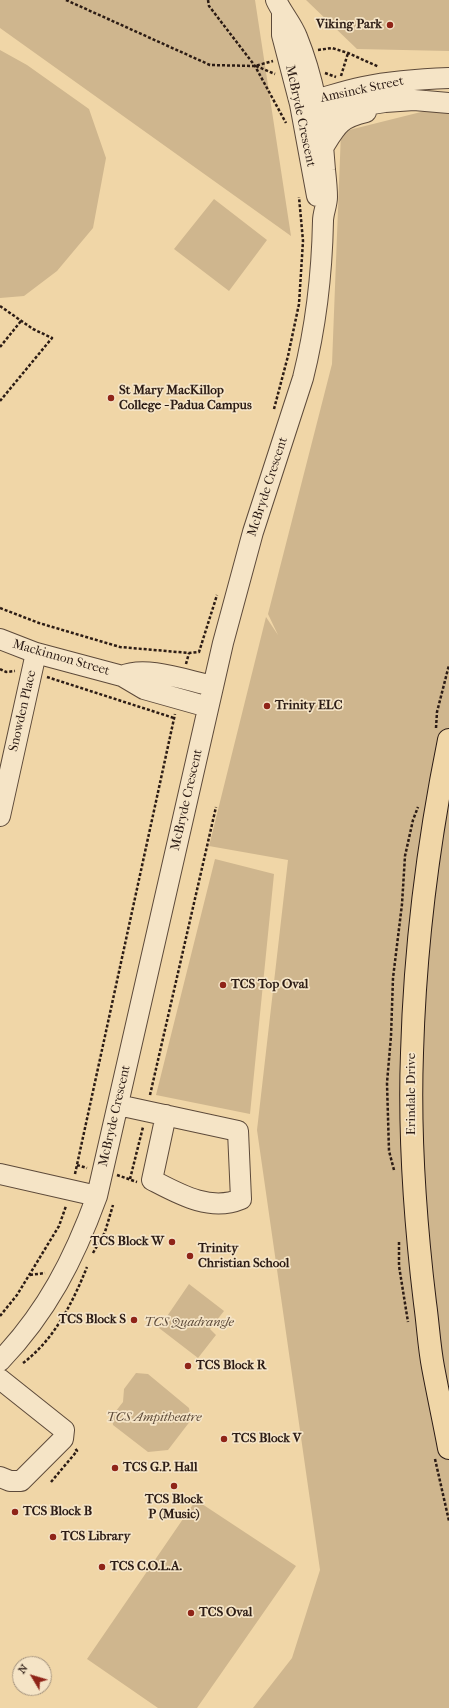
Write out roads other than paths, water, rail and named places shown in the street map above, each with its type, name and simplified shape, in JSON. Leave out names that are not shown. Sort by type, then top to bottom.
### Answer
[{"type":"main road","name":"Erindale Drive","points":[[449,740],[432,833],[422,901],[415,978],[412,1053],[413,1156],[419,1256],[433,1366],[449,1448]]},
{"type":"street","name":"McBryde Crescent","points":[[279,7],[308,57],[309,108],[314,185],[323,219]]},
{"type":"street","name":"McBryde Crescent","points":[[9,1364],[55,1288],[106,1198],[118,1105],[223,642],[253,532],[304,378],[309,354],[317,310],[323,242],[323,219],[327,198],[324,146],[282,35],[279,7]]},
{"type":"street","points":[[308,57],[316,75],[327,83],[342,87],[362,87]]},
{"type":"street","name":"Amsinck Street","points":[[309,108],[362,87],[416,78],[449,78]]},
{"type":"street","name":"Amsinck Street","points":[[309,108],[414,100],[449,103]]},
{"type":"street","points":[[324,146],[337,124],[351,115],[370,110],[385,102]]},
{"type":"street","name":"Mackinnon Street","points":[[0,639],[36,653],[122,676],[144,689],[208,707]]},
{"type":"street","name":"Snowden Place","points":[[0,816],[36,653]]},
{"type":"street","name":"Mackinnon Street","points":[[122,676],[128,673],[146,672],[213,686]]},
{"type":"street","points":[[118,1105],[147,1111],[165,1120],[238,1131],[241,1200],[222,1205],[191,1199],[152,1180],[165,1120]]},
{"type":"street","points":[[0,1174],[106,1198]]},
{"type":"street","points":[[0,1379],[64,1430],[63,1439],[22,1481],[10,1481],[0,1477]]},
{"type":"place","name":"Viking Park","points":[[390,25]]},
{"type":"place","name":"St Mary MacKillop College - Padua Campus","points":[[111,398]]},
{"type":"place","name":"Trinity ELC","points":[[267,706]]},
{"type":"place","name":"TCS Top Oval","points":[[223,985]]},
{"type":"place","name":"TCS Block W","points":[[172,1242]]},
{"type":"place","name":"Trinity Christian School","points":[[190,1256]]},
{"type":"place","name":"TCS Block S","points":[[134,1320]]},
{"type":"place","name":"TCS Block R","points":[[188,1366]]},
{"type":"place","name":"TCS Block V","points":[[224,1439]]},
{"type":"place","name":"TCS G.P. Hall","points":[[115,1468]]},
{"type":"place","name":"TCS Block P (Music)","points":[[174,1486]]},
{"type":"place","name":"TCS Block B","points":[[15,1512]]},
{"type":"place","name":"TCS Library","points":[[53,1537]]},
{"type":"place","name":"TCS C.O.L.A.","points":[[102,1567]]},
{"type":"place","name":"TCS Oval","points":[[191,1613]]},
{"type":"park label","name":"TCS Quadrangle","points":[[189,1323]]},
{"type":"park label","name":"TCS Ampitheatre","points":[[154,1418]]}]
